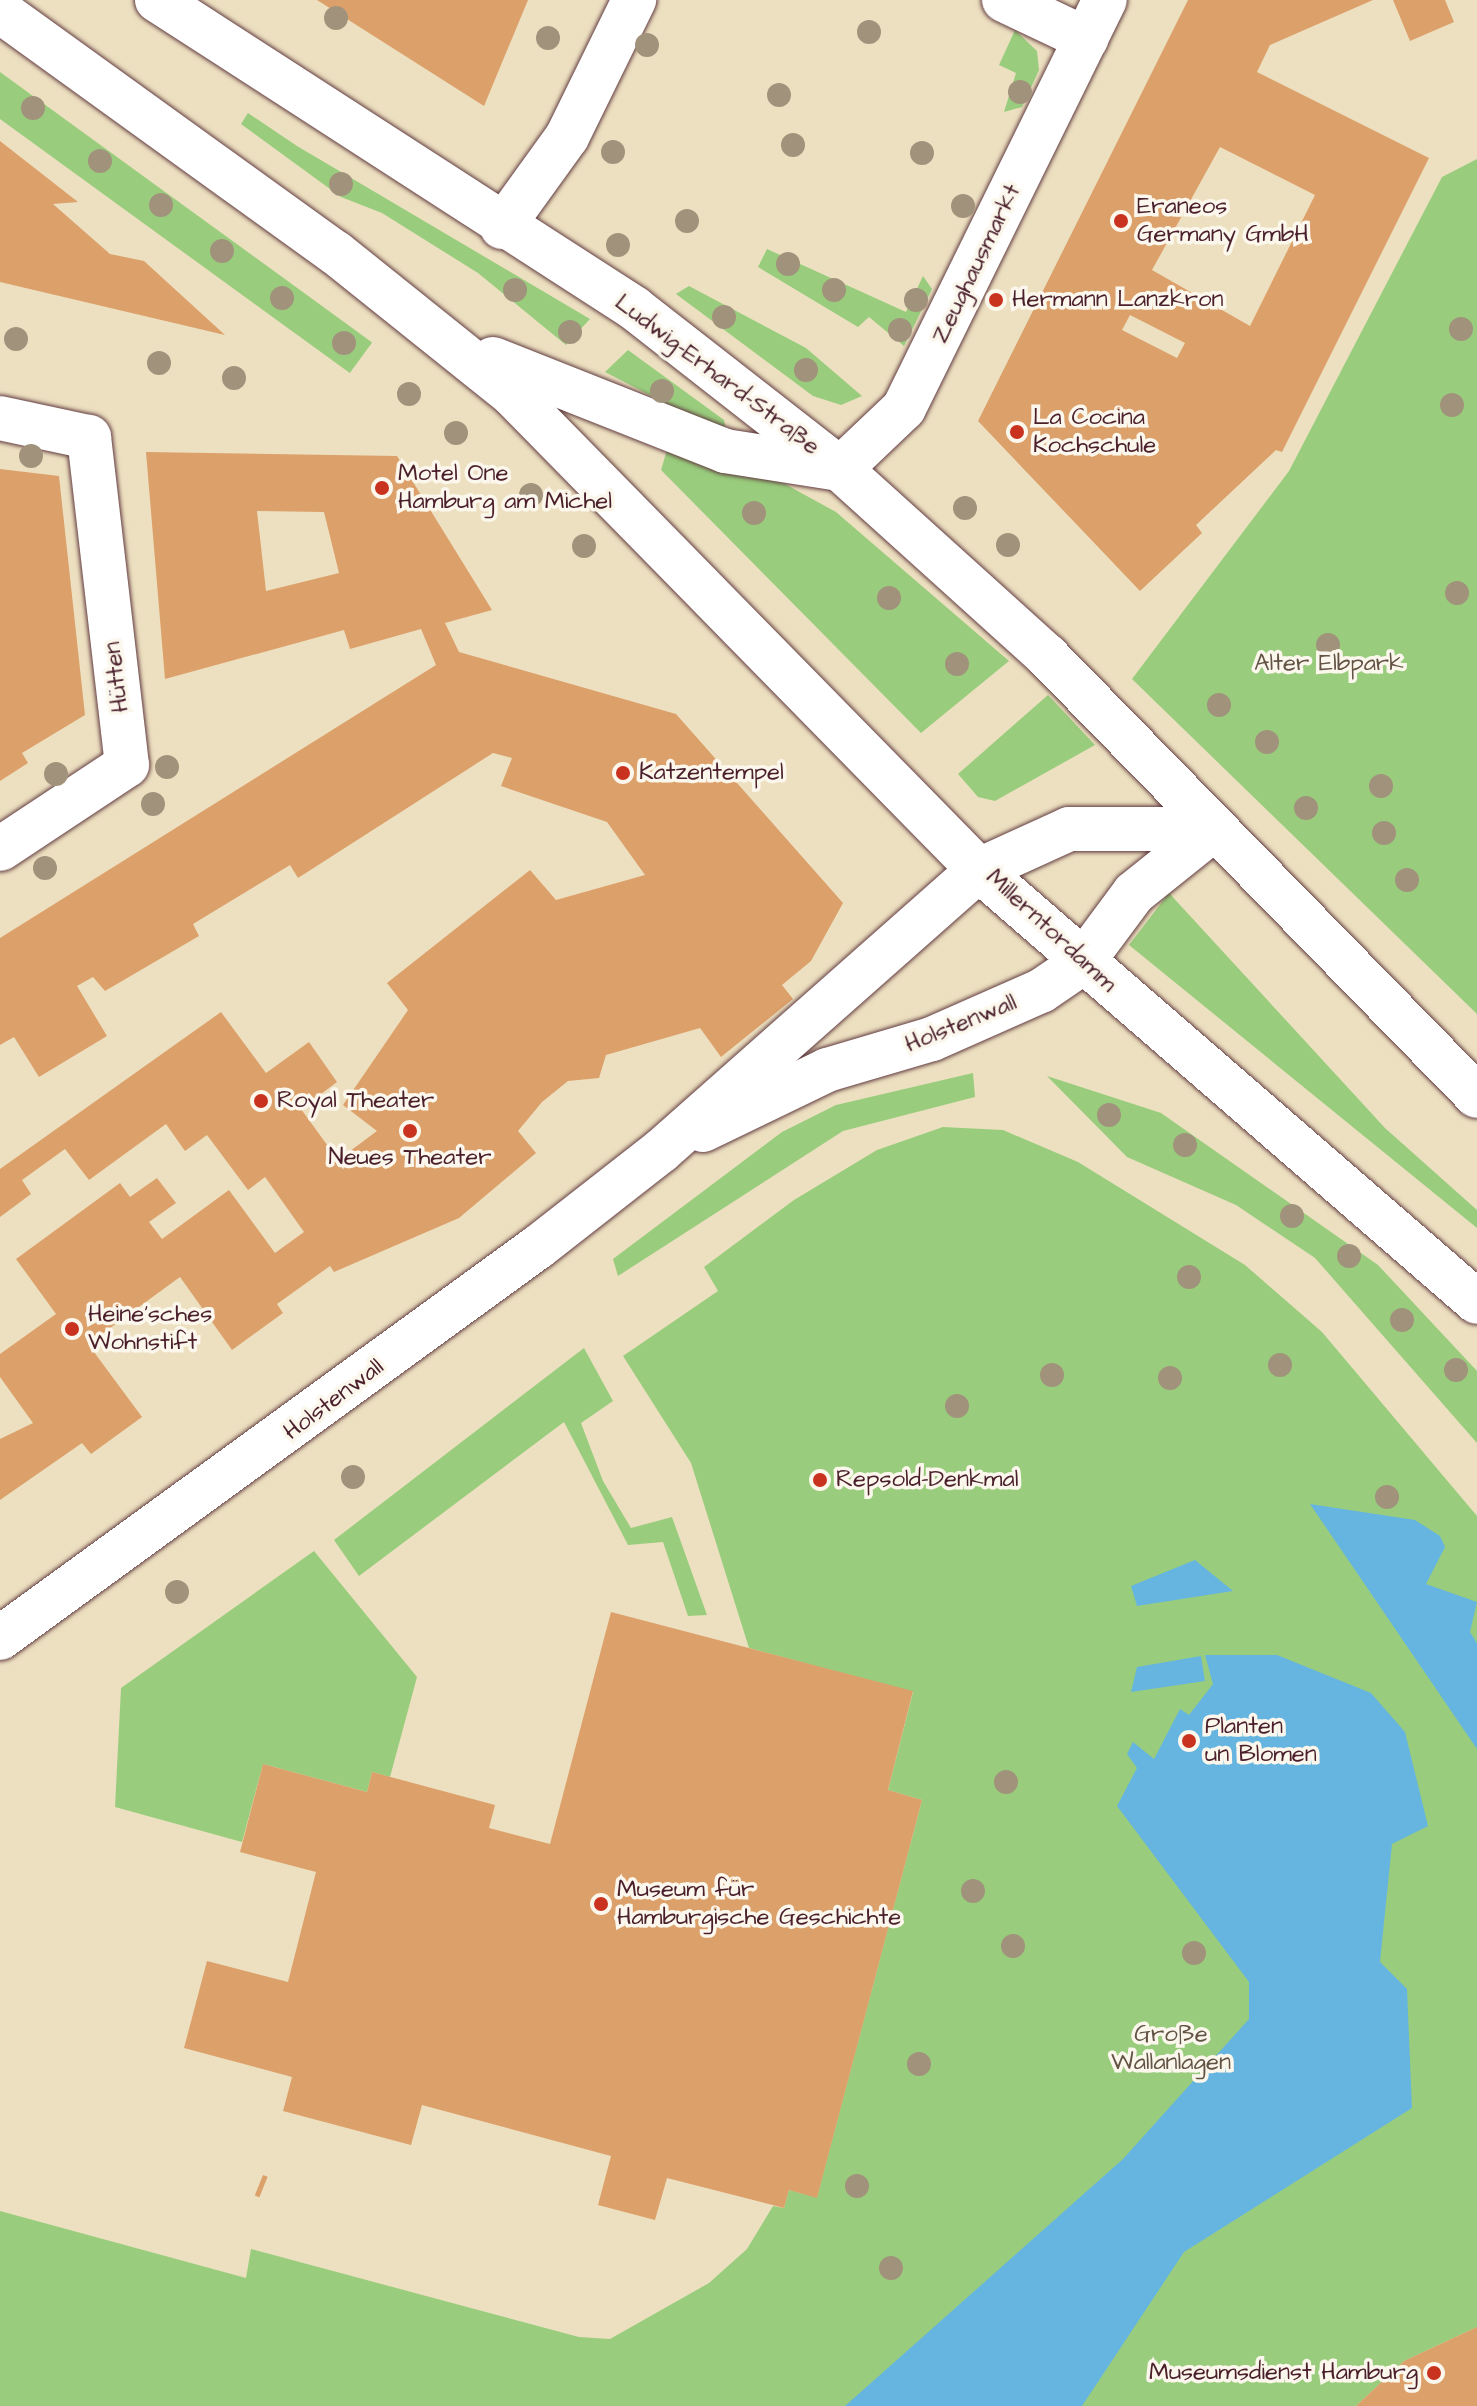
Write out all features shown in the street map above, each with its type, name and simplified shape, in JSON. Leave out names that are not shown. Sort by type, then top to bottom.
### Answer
[{"type":"main road","name":"Ludwig-Erhard-Straße","points":[[157,0],[502,227],[634,308],[840,469],[1047,656],[1214,829]]},
{"type":"main road","points":[[502,227],[567,137],[634,0]]},
{"type":"main road","points":[[1004,0],[1086,39]]},
{"type":"main road","name":"Zeughausmarkt","points":[[840,469],[904,408],[1105,0]]},
{"type":"main road","points":[[0,11],[128,98],[420,321],[534,414],[979,870]]},
{"type":"main road","points":[[420,321],[529,377],[648,425],[725,451],[840,469]]},
{"type":"main road","name":"Hütten","points":[[0,418],[89,437],[127,765],[0,849]]},
{"type":"main road","name":"Millerntordamm","points":[[1214,829],[1069,829],[979,870],[1082,963],[1399,1227],[1477,1302]]},
{"type":"main road","points":[[1214,829],[1477,1096]]},
{"type":"main road","name":"Holstenwall","points":[[661,1151],[827,1070],[932,1039],[1041,991],[1082,963],[1134,893],[1214,829]]},
{"type":"main road","name":"Holstenwall","points":[[0,1638],[262,1454],[661,1151],[979,870]]},
{"type":"green space","points":[[1015,30],[1037,51],[1039,70],[1022,107],[1004,112],[1016,73],[999,65]]},
{"type":"green space","points":[[0,72],[372,342],[350,373],[0,119]]},
{"type":"green space","points":[[248,113],[297,146],[590,319],[566,345],[478,273],[382,213],[341,197],[241,124]]},
{"type":"green space","name":"Alter Elbpark","points":[[1477,159],[1477,1014],[1132,679],[1289,471],[1442,177]]},
{"type":"green space","points":[[767,249],[906,312],[923,276],[932,289],[904,346],[869,317],[858,327],[758,267]]},
{"type":"green space","points":[[689,286],[806,348],[862,396],[841,405],[813,396],[676,294]]},
{"type":"green space","points":[[628,350],[724,420],[727,435],[605,372]]},
{"type":"green space","points":[[667,450],[785,484],[836,512],[1009,661],[921,733],[661,470]]},
{"type":"green space","points":[[1048,695],[1095,745],[995,801],[978,797],[958,774]]},
{"type":"green space","points":[[1169,893],[1385,1128],[1477,1210],[1477,1228],[1129,945]]},
{"type":"green space","points":[[973,1073],[975,1097],[843,1131],[618,1276],[613,1259],[782,1132],[836,1105]]},
{"type":"green space","points":[[1047,1076],[1161,1113],[1378,1265],[1477,1371],[1477,1443],[1315,1258],[1236,1205],[1127,1157]]},
{"type":"green space","name":"Planten un Blomen","points":[[943,1127],[1003,1130],[1078,1162],[1245,1265],[1322,1332],[1477,1516],[1477,2327],[1404,2361],[1356,2406],[0,2406],[0,2211],[246,2278],[251,2249],[579,2337],[610,2339],[709,2283],[747,2249],[773,2206],[784,2208],[789,2190],[817,2197],[922,1800],[888,1790],[913,1692],[749,1648],[691,1463],[623,1356],[718,1291],[704,1267],[794,1200],[877,1150]]},
{"type":"green space","points":[[584,1348],[613,1401],[581,1423],[603,1481],[631,1528],[672,1517],[707,1615],[688,1616],[663,1542],[628,1545],[564,1422],[359,1576],[334,1540]]},
{"type":"green space","points":[[314,1551],[417,1677],[390,1777],[372,1772],[367,1792],[263,1764],[242,1842],[115,1807],[121,1688]]},
{"type":"water","points":[[1310,1504],[1415,1520],[1440,1536],[1445,1547],[1426,1584],[1477,1602],[1470,1632],[1477,1643],[1477,1749]]},
{"type":"water","points":[[1195,1560],[1233,1591],[1137,1606],[1131,1586]]},
{"type":"water","points":[[1205,1655],[1277,1655],[1371,1693],[1405,1732],[1428,1826],[1392,1844],[1380,1962],[1407,1989],[1412,2108],[1184,2252],[1082,2406],[845,2406],[1123,2159],[1249,2019],[1249,1982],[1117,1806],[1137,1768],[1127,1754],[1133,1742],[1154,1759],[1180,1709],[1189,1715],[1213,1684]]},
{"type":"water","points":[[1201,1656],[1205,1681],[1131,1692],[1137,1667]]},
{"type":"building","points":[[317,0],[528,0],[484,106]]},
{"type":"building","points":[[1188,0],[1373,0],[1270,45],[1257,72],[1429,158],[1282,452],[1276,450],[1196,525],[1202,533],[1140,591],[978,421]],"holes":[[[1220,147],[1315,195],[1250,326],[1152,270]],[[1130,315],[1185,343],[1177,358],[1122,330]]]},
{"type":"building","points":[[1393,0],[1445,0],[1454,22],[1410,41]]},
{"type":"building","points":[[0,141],[78,202],[53,204],[110,254],[144,261],[225,335],[0,282]]},
{"type":"building","points":[[146,452],[397,456],[492,610],[445,623],[459,652],[676,714],[843,903],[811,961],[782,985],[793,999],[721,1057],[700,1028],[606,1055],[599,1078],[568,1081],[542,1102],[518,1131],[536,1153],[459,1218],[334,1272],[330,1266],[277,1304],[283,1313],[232,1350],[180,1277],[88,1344],[142,1417],[91,1454],[82,1443],[0,1500],[0,1439],[33,1423],[0,1377],[0,1354],[56,1314],[16,1259],[120,1183],[130,1197],[157,1178],[176,1203],[149,1222],[162,1239],[229,1190],[275,1253],[304,1232],[265,1177],[248,1190],[207,1135],[185,1151],[166,1124],[89,1180],[65,1149],[22,1180],[31,1194],[0,1217],[0,1169],[221,1012],[266,1073],[309,1042],[337,1082],[301,1109],[338,1160],[377,1131],[343,1105],[408,1010],[387,983],[530,870],[556,900],[645,875],[607,822],[501,786],[512,758],[493,753],[298,878],[290,865],[193,924],[199,936],[105,991],[93,977],[77,986],[107,1036],[39,1077],[14,1037],[0,1045],[0,938],[436,665],[421,629],[350,649],[344,630],[165,679]],"holes":[[[257,511],[324,512],[339,573],[266,591]]]},
{"type":"building","points":[[0,469],[59,476],[85,715],[22,753],[28,763],[0,781]]},
{"type":"building","name":"Museum für Hamburgische Geschichte","points":[[611,1612],[913,1691],[888,1790],[922,1800],[817,2198],[789,2190],[784,2208],[667,2178],[655,2220],[598,2205],[611,2156],[422,2105],[411,2145],[283,2111],[292,2077],[184,2048],[207,1961],[288,1982],[316,1872],[240,1852],[263,1764],[367,1792],[372,1772],[495,1805],[489,1828],[550,1844]]},
{"type":"building","points":[[263,2175],[268,2177],[259,2197],[255,2195]]},
{"type":"building","name":"Museumsdienst Hamburg","points":[[1477,2327],[1477,2406],[1356,2406],[1404,2361]]},
{"type":"place","name":"Eraneos Germany GmbH","points":[[1121,221]]},
{"type":"place","name":"Hermann Lanzkron","points":[[996,300]]},
{"type":"place","name":"La Cocina Kochschule","points":[[1017,432]]},
{"type":"place","name":"Motel One Hamburg am Michel","points":[[382,488]]},
{"type":"place","name":"Katzentempel","points":[[623,773]]},
{"type":"place","name":"Royal Theater","points":[[261,1101]]},
{"type":"place","name":"Neues Theater","points":[[410,1131]]},
{"type":"place","name":"Heine'sches Wohnstift","points":[[72,1329]]},
{"type":"place","name":"Repsold-Denkmal","points":[[820,1480]]},
{"type":"place","name":"Planten un Blomen","points":[[1189,1741]]},
{"type":"place","name":"Museum für Hamburgische Geschichte","points":[[601,1904]]},
{"type":"place","name":"Museumsdienst Hamburg","points":[[1434,2373]]},
{"type":"park label","name":"Große Wallanlagen","points":[[1171,2049]]}]
